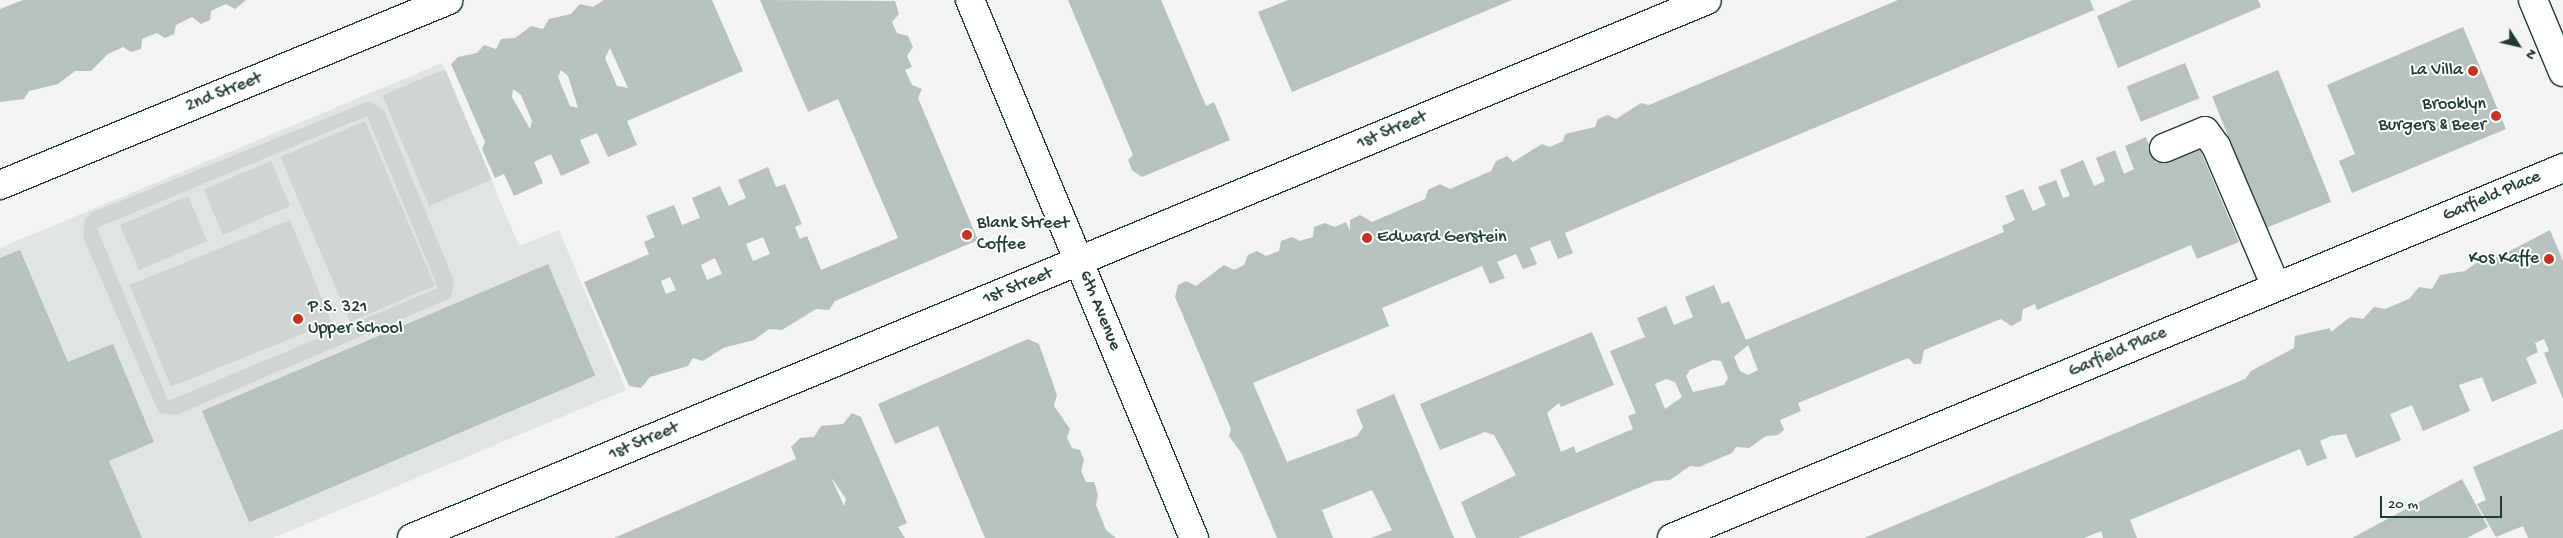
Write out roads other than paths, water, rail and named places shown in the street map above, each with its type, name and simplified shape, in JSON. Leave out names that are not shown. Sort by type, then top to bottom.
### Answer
[{"type":"street","name":"2nd Street","points":[[0,185],[448,0]]},
{"type":"street","name":"6th Avenue","points":[[970,0],[1194,538]]},
{"type":"street","name":"1st Street","points":[[412,538],[1707,0]]},
{"type":"street","points":[[2533,0],[2563,72]]},
{"type":"street","points":[[2164,148],[2205,131],[2216,146],[2276,287]]},
{"type":"street","name":"Garfield Place","points":[[1672,538],[2563,168]]},
{"type":"place","name":"La Villa","points":[[2473,71]]},
{"type":"place","name":"Brooklyn Burgers & Beer","points":[[2496,116]]},
{"type":"place","name":"Blank Street Coffee","points":[[967,235]]},
{"type":"place","name":"Edward Gerstein","points":[[1367,238]]},
{"type":"place","name":"Kos Kaffe","points":[[2549,259]]},
{"type":"place","name":"P.S. 321 Upper School","points":[[298,319]]}]
